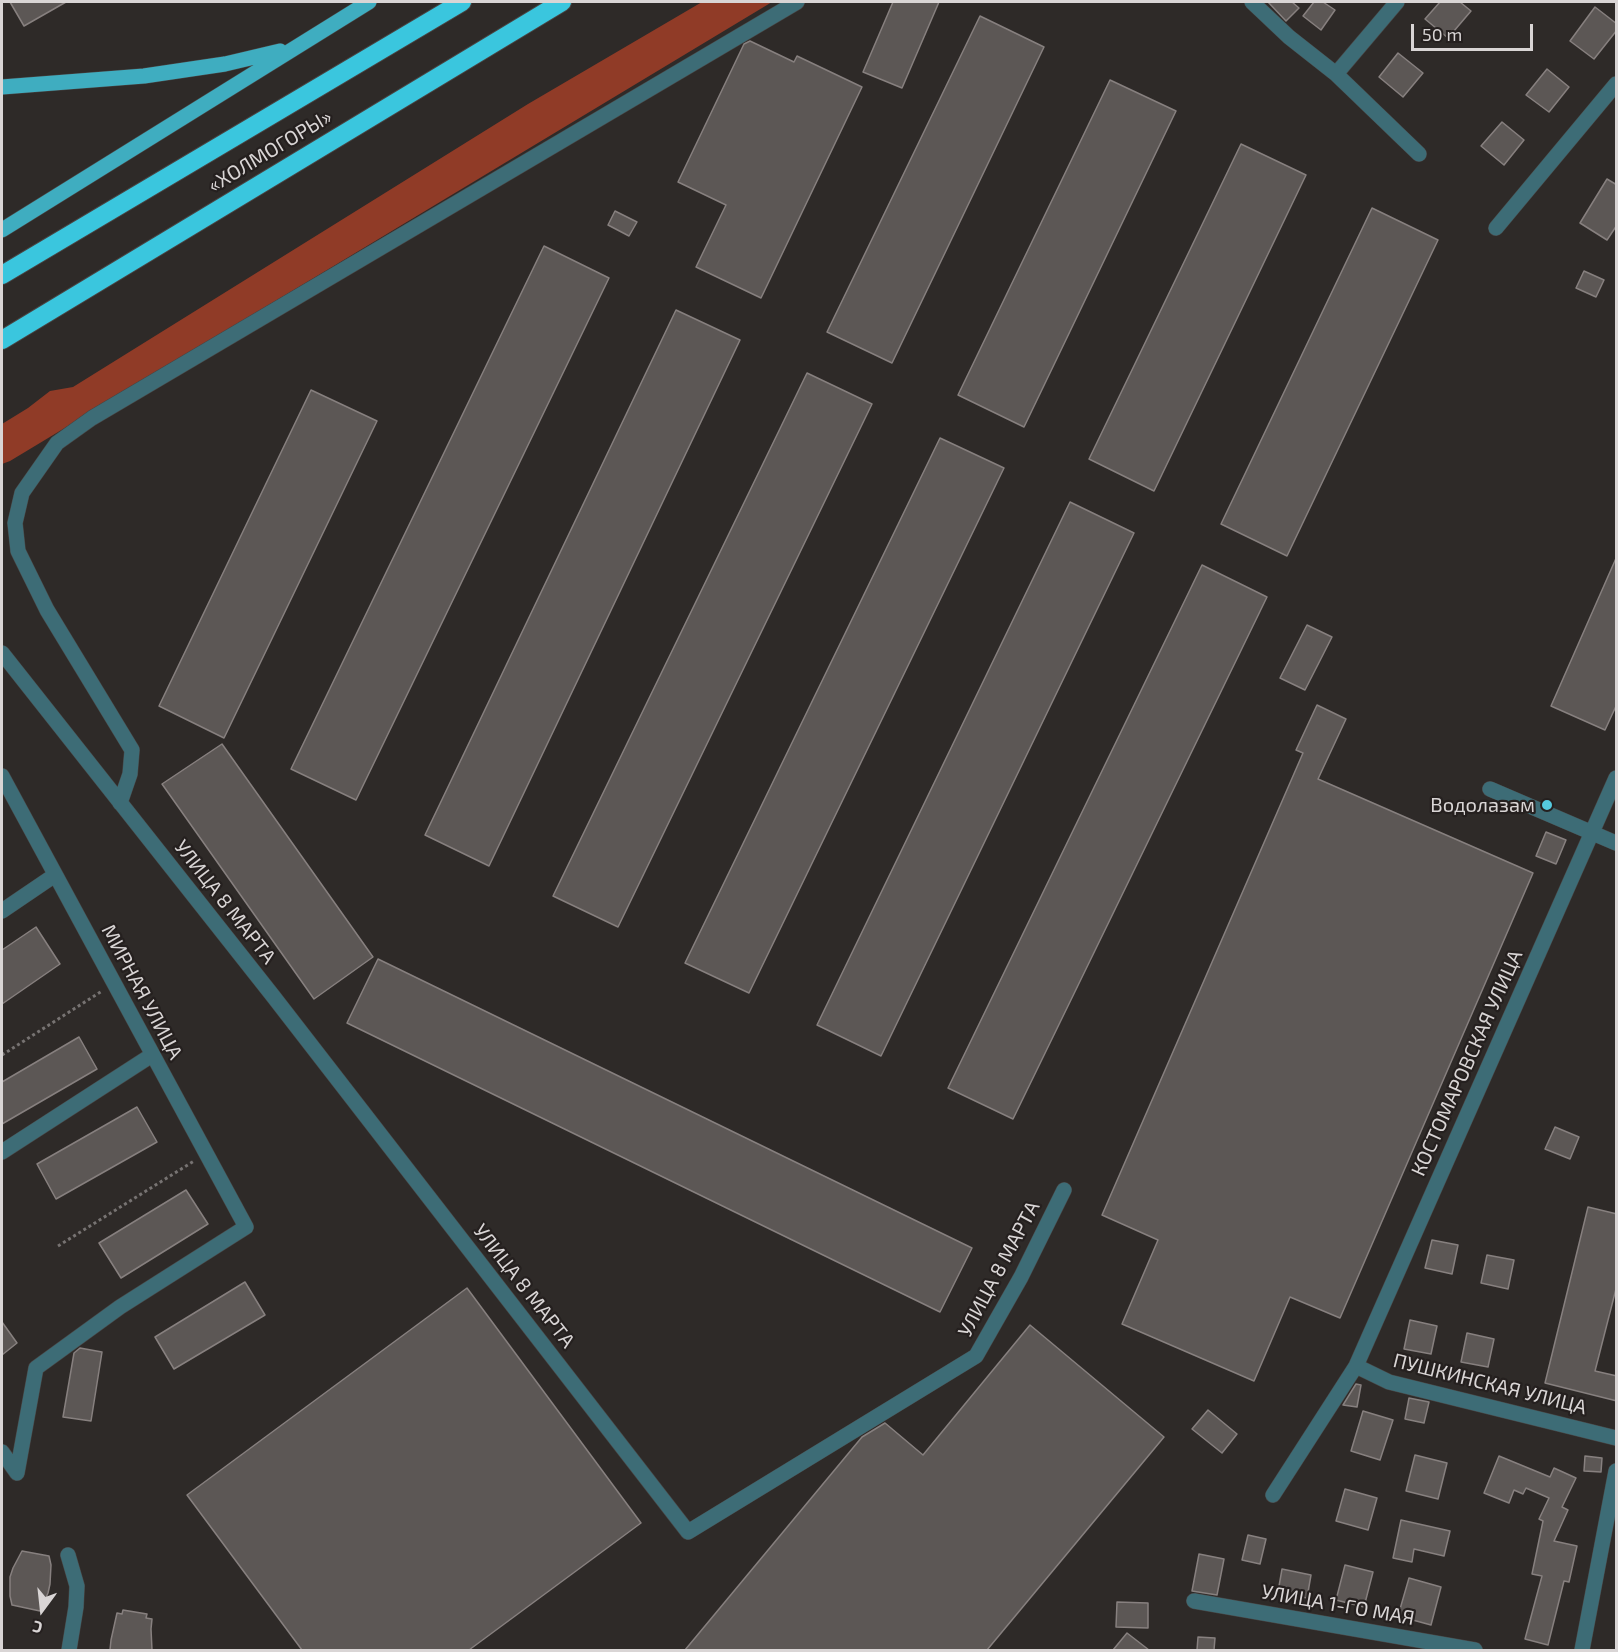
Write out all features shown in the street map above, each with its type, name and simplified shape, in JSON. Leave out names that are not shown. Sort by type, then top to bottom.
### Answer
[{"type":"highway","name":"«ХОЛМОГОРЫ»","points":[[2,275],[462,2]]},
{"type":"highway","name":"«ХОЛМОГОРЫ»","points":[[2,340],[562,2]]},
{"type":"main road","points":[[2,230],[369,2]]},
{"type":"main road","points":[[2,87],[144,76],[225,64],[294,48]]},
{"type":"street","points":[[120,803],[130,774],[132,750],[47,610],[18,551],[15,523],[22,493],[57,443],[92,418],[797,2]]},
{"type":"street","points":[[1252,2],[1288,37],[1336,74],[1419,154]]},
{"type":"street","points":[[1336,74],[1397,2]]},
{"type":"street","points":[[1496,228],[1617,84]]},
{"type":"street","name":"УЛИЦА 8 МАРТА","points":[[2,653],[273,996],[688,1532],[976,1356],[1021,1277],[1064,1190]]},
{"type":"street","name":"МИРНАЯ УЛИЦА","points":[[2,776],[246,1227],[120,1306],[36,1368],[17,1473],[2,1452]]},
{"type":"street","name":"КОСТОМАРОВСКАЯ УЛИЦА","points":[[1273,1495],[1356,1366],[1617,778]]},
{"type":"street","points":[[1490,789],[1617,843]]},
{"type":"street","points":[[2,911],[55,875]]},
{"type":"street","points":[[2,1152],[152,1054]]},
{"type":"street","name":"ПУШКИНСКАЯ УЛИЦА","points":[[1356,1366],[1389,1383],[1617,1438]]},
{"type":"street","points":[[1582,1650],[1617,1471]]},
{"type":"street","points":[[68,1555],[77,1586],[69,1650]]},
{"type":"street","name":"УЛИЦА 1-ГО МАЯ","points":[[1194,1601],[1475,1650]]},
{"type":"path","points":[[2,1055],[114,984]]},
{"type":"path","points":[[58,1246],[206,1154]]},
{"type":"shaded area","points":[[702,2],[772,2],[2,464],[2,424],[50,391],[73,387],[528,104]]},
{"type":"building","points":[[10,2],[66,2],[24,26]]},
{"type":"building","points":[[893,2],[939,2],[902,88],[863,72]]},
{"type":"building","points":[[1268,2],[1292,2],[1299,8],[1286,21]]},
{"type":"building","points":[[1314,2],[1323,2],[1335,10],[1321,30],[1303,16]]},
{"type":"building","points":[[1440,2],[1460,2],[1471,11],[1448,38],[1425,19]]},
{"type":"building","points":[[1595,7],[1617,24],[1617,30],[1594,59],[1570,41]]},
{"type":"building","points":[[980,16],[1044,47],[892,363],[827,332]]},
{"type":"building","points":[[750,41],[794,62],[797,56],[862,87],[761,298],[696,267],[726,205],[678,182],[744,44]]},
{"type":"building","points":[[1398,53],[1423,73],[1403,97],[1379,77]]},
{"type":"building","points":[[1547,69],[1569,87],[1549,112],[1526,95]]},
{"type":"building","points":[[1110,80],[1176,111],[1024,427],[958,395]]},
{"type":"building","points":[[1502,122],[1524,140],[1504,165],[1481,146]]},
{"type":"building","points":[[1241,144],[1306,175],[1154,491],[1089,459]]},
{"type":"building","points":[[1607,179],[1617,185],[1617,225],[1607,240],[1580,223]]},
{"type":"building","points":[[1372,208],[1438,240],[1287,556],[1221,524]]},
{"type":"building","points":[[615,211],[637,222],[629,236],[608,225]]},
{"type":"building","points":[[544,246],[609,278],[356,800],[291,769]]},
{"type":"building","points":[[1584,271],[1604,280],[1596,297],[1576,288]]},
{"type":"building","points":[[676,310],[740,340],[489,866],[425,835]]},
{"type":"building","points":[[807,373],[872,404],[618,927],[553,896]]},
{"type":"building","points":[[311,390],[377,421],[224,738],[159,706]]},
{"type":"building","points":[[940,438],[1004,468],[749,993],[685,963]]},
{"type":"building","points":[[1070,502],[1134,533],[881,1056],[817,1025]]},
{"type":"building","points":[[1617,556],[1617,704],[1605,730],[1551,706]]},
{"type":"building","points":[[1202,565],[1267,597],[1013,1119],[948,1088]]},
{"type":"building","points":[[1307,625],[1332,637],[1305,690],[1280,678]]},
{"type":"building","points":[[1317,705],[1346,719],[1318,779],[1533,873],[1340,1318],[1290,1297],[1254,1381],[1122,1324],[1158,1240],[1102,1215],[1303,753],[1296,750]]},
{"type":"building","points":[[222,744],[373,957],[314,999],[162,784]]},
{"type":"building","points":[[1546,832],[1566,840],[1556,864],[1536,856]]},
{"type":"building","points":[[36,927],[60,964],[2,1004],[2,950]]},
{"type":"building","points":[[378,959],[972,1248],[940,1312],[347,1023]]},
{"type":"building","points":[[79,1037],[97,1069],[2,1124],[2,1082]]},
{"type":"building","points":[[137,1107],[157,1142],[56,1199],[37,1164]]},
{"type":"building","points":[[1555,1127],[1579,1137],[1570,1159],[1545,1149]]},
{"type":"building","points":[[186,1190],[208,1224],[121,1278],[99,1243]]},
{"type":"building","points":[[1588,1207],[1617,1214],[1617,1285],[1595,1371],[1617,1376],[1617,1401],[1545,1383]]},
{"type":"building","points":[[1432,1240],[1458,1245],[1452,1274],[1425,1268]]},
{"type":"building","points":[[1487,1255],[1514,1260],[1508,1289],[1481,1283]]},
{"type":"building","points":[[245,1282],[265,1315],[174,1369],[155,1337]]},
{"type":"building","points":[[467,1288],[641,1523],[469,1650],[302,1650],[187,1495]]},
{"type":"building","points":[[1410,1320],[1437,1326],[1431,1354],[1404,1349]]},
{"type":"building","points":[[2,1322],[17,1343],[2,1355]]},
{"type":"building","points":[[1030,1325],[1164,1437],[987,1650],[685,1650],[862,1437],[885,1423],[923,1455]]},
{"type":"building","points":[[1467,1333],[1494,1339],[1488,1367],[1461,1362]]},
{"type":"building","points":[[80,1348],[102,1352],[91,1421],[63,1417],[74,1353]]},
{"type":"building","points":[[1356,1384],[1361,1385],[1357,1407],[1343,1405]]},
{"type":"building","points":[[1409,1398],[1429,1402],[1424,1423],[1405,1419]]},
{"type":"building","points":[[1208,1410],[1237,1434],[1222,1453],[1192,1429]]},
{"type":"building","points":[[1363,1411],[1393,1420],[1380,1460],[1351,1451]]},
{"type":"building","points":[[1415,1455],[1447,1463],[1438,1499],[1406,1491]]},
{"type":"building","points":[[1499,1456],[1550,1477],[1554,1468],[1576,1478],[1562,1507],[1568,1510],[1554,1541],[1577,1546],[1569,1582],[1564,1581],[1548,1645],[1525,1639],[1542,1576],[1532,1574],[1543,1521],[1539,1519],[1549,1498],[1526,1488],[1523,1494],[1514,1490],[1509,1503],[1484,1493]]},
{"type":"building","points":[[1585,1456],[1602,1458],[1601,1472],[1584,1471]]},
{"type":"building","points":[[1345,1489],[1377,1498],[1368,1530],[1336,1521]]},
{"type":"building","points":[[1401,1520],[1450,1531],[1444,1556],[1414,1549],[1412,1562],[1393,1558]]},
{"type":"building","points":[[1248,1535],[1266,1539],[1260,1564],[1242,1560]]},
{"type":"building","points":[[22,1551],[49,1556],[50,1584],[40,1611],[12,1605],[10,1577]]},
{"type":"building","points":[[1199,1554],[1224,1559],[1217,1595],[1192,1591]]},
{"type":"building","points":[[1345,1565],[1373,1572],[1364,1607],[1336,1600]]},
{"type":"building","points":[[1282,1569],[1311,1575],[1307,1598],[1278,1592]]},
{"type":"building","points":[[1409,1578],[1441,1587],[1431,1625],[1398,1616]]},
{"type":"building","points":[[1117,1602],[1148,1603],[1148,1628],[1116,1627]]},
{"type":"building","points":[[123,1610],[147,1614],[146,1618],[152,1619],[152,1650],[110,1650],[117,1613],[122,1614]]},
{"type":"building","points":[[1127,1633],[1149,1650],[1113,1650]]},
{"type":"building","points":[[1198,1637],[1215,1638],[1214,1650],[1197,1650]]},
{"type":"place","name":"Водолазам","points":[[1547,805]]}]
